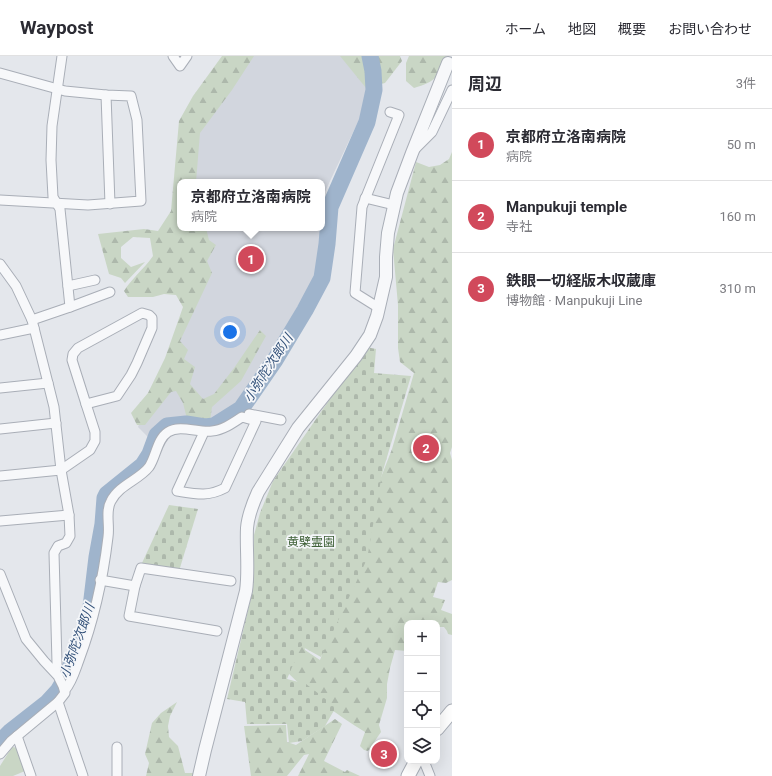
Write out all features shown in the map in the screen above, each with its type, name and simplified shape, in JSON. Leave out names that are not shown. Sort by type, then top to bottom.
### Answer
[{"type":"main road","points":[[438,728],[452,711]]},
{"type":"main road","points":[[408,776],[414,764]]},
{"type":"street","points":[[62,56],[52,126],[51,160],[53,197],[60,209],[70,307]]},
{"type":"street","points":[[173,56],[180,66],[188,56]]},
{"type":"street","points":[[199,776],[204,750],[246,591],[248,581],[247,526],[254,502],[258,492],[298,428],[370,335],[379,308],[386,277],[388,233],[397,193],[448,64]]},
{"type":"street","points":[[0,73],[71,92],[131,96],[136,120],[141,201],[88,205],[0,200]]},
{"type":"street","points":[[412,153],[432,132],[452,90]]},
{"type":"street","points":[[106,95],[110,204]]},
{"type":"street","points":[[379,308],[356,293],[362,207],[399,115],[390,112]]},
{"type":"street","points":[[365,198],[394,205]]},
{"type":"street","points":[[0,264],[16,286],[33,324],[48,383],[56,423],[61,470],[69,514],[70,536],[66,542],[58,546],[54,553],[57,674]]},
{"type":"street","points":[[68,286],[95,280]]},
{"type":"street","points":[[0,335],[33,324],[70,307],[110,292]]},
{"type":"street","points":[[0,476],[61,470],[90,450],[95,441],[95,432],[86,404],[72,360],[73,354],[78,348],[142,313],[149,315],[152,318],[152,328],[131,375],[117,396],[86,404]]},
{"type":"street","points":[[0,388],[48,383]]},
{"type":"street","points":[[64,688],[70,684],[88,637],[97,602],[108,535],[109,508],[111,500],[119,491],[150,466],[161,440],[166,433],[175,429],[204,432],[214,431],[227,426],[246,413],[281,420]]},
{"type":"street","points":[[204,432],[177,491],[200,495],[215,493],[225,488],[256,421],[242,417]]},
{"type":"street","points":[[0,428],[56,423]]},
{"type":"street","points":[[0,521],[69,514]]},
{"type":"street","points":[[217,631],[129,616],[135,586],[141,568],[231,581]]},
{"type":"street","points":[[0,574],[26,639],[57,674],[64,688],[63,697],[17,736],[0,754]]},
{"type":"street","points":[[100,580],[135,586]]},
{"type":"street","points":[[58,702],[83,776]]},
{"type":"street","points":[[17,736],[31,776]]},
{"type":"street","points":[[116,747],[117,776]]},
{"type":"street","points":[[425,764],[430,776]]},
{"type":"shaded area","points":[[225,56],[343,56],[367,89],[365,107],[325,192],[325,179],[184,179]]},
{"type":"shaded area","points":[[185,231],[320,231],[320,241],[314,278],[254,382],[237,407],[224,417],[211,422],[171,417],[164,421],[154,431],[151,440],[138,427],[187,308]]},
{"type":"green space","points":[[222,56],[254,56],[232,90],[200,133],[196,179],[177,179],[177,231],[207,231],[209,240],[216,245],[207,261],[212,273],[180,341],[188,350],[184,359],[195,367],[190,384],[203,399],[214,394],[260,330],[266,336],[241,381],[212,407],[210,421],[196,421],[187,419],[183,403],[176,391],[171,392],[145,425],[137,425],[131,413],[148,393],[165,358],[183,307],[176,295],[164,294],[153,297],[128,297],[124,291],[153,256],[150,238],[133,237],[121,247],[121,258],[131,267],[145,262],[125,283],[121,278],[109,274],[98,234],[144,229],[158,231],[171,211],[179,121],[193,96]]},
{"type":"green space","points":[[340,56],[400,56],[402,61],[385,83],[366,88]]},
{"type":"green space","points":[[409,56],[447,56],[442,69],[432,81],[414,88],[406,81],[406,63]]},
{"type":"green space","points":[[452,152],[452,447],[450,453],[452,460],[452,580],[446,583],[438,582],[433,597],[445,600],[441,610],[452,614],[452,635],[448,634],[444,627],[440,627],[440,620],[404,620],[404,651],[395,650],[387,684],[387,698],[379,725],[381,732],[368,751],[364,750],[360,746],[365,732],[324,705],[287,672],[303,637],[305,650],[320,660],[343,600],[378,485],[392,449],[414,373],[400,362],[398,348],[398,305],[393,249],[416,162],[429,167],[440,165],[449,159]]},
{"type":"green space","name":"黄檗霊園","points":[[366,347],[376,349],[374,373],[411,376],[382,474],[367,559],[321,657],[301,646],[287,679],[306,684],[336,707],[325,726],[302,741],[289,743],[287,724],[247,724],[245,702],[227,699],[253,589],[254,535],[260,513],[273,481]]},
{"type":"green space","points":[[169,505],[198,509],[179,571],[142,563]]},
{"type":"green space","points":[[177,702],[170,716],[168,726],[169,737],[178,746],[185,773],[195,773],[194,776],[146,776],[149,763],[145,754],[152,723],[161,713]]},
{"type":"green space","points":[[335,719],[342,724],[324,761],[345,772],[347,770],[360,776],[298,776],[309,754],[304,755],[287,776],[251,776],[244,726],[286,725],[287,742],[296,745]]},
{"type":"green space","points":[[12,747],[19,748],[25,771],[13,776],[0,776],[0,766]]},
{"type":"waterway","name":"小弥陀次郎川","points":[[0,742],[10,732],[47,703],[58,691],[67,676],[86,626],[91,607],[97,557],[103,524],[105,498],[107,494],[143,465],[150,454],[157,435],[167,426],[186,424],[205,427],[214,426],[241,409],[275,360],[305,310],[322,278],[330,207],[367,122],[374,90],[373,71],[370,56]]},
{"type":"place","name":"京都府立洛南病院","points":[[251,259]]},
{"type":"place","name":"Manpukuji temple","points":[[426,448]]},
{"type":"place","name":"鉄眼一切経版木収蔵庫","points":[[384,754]]}]
